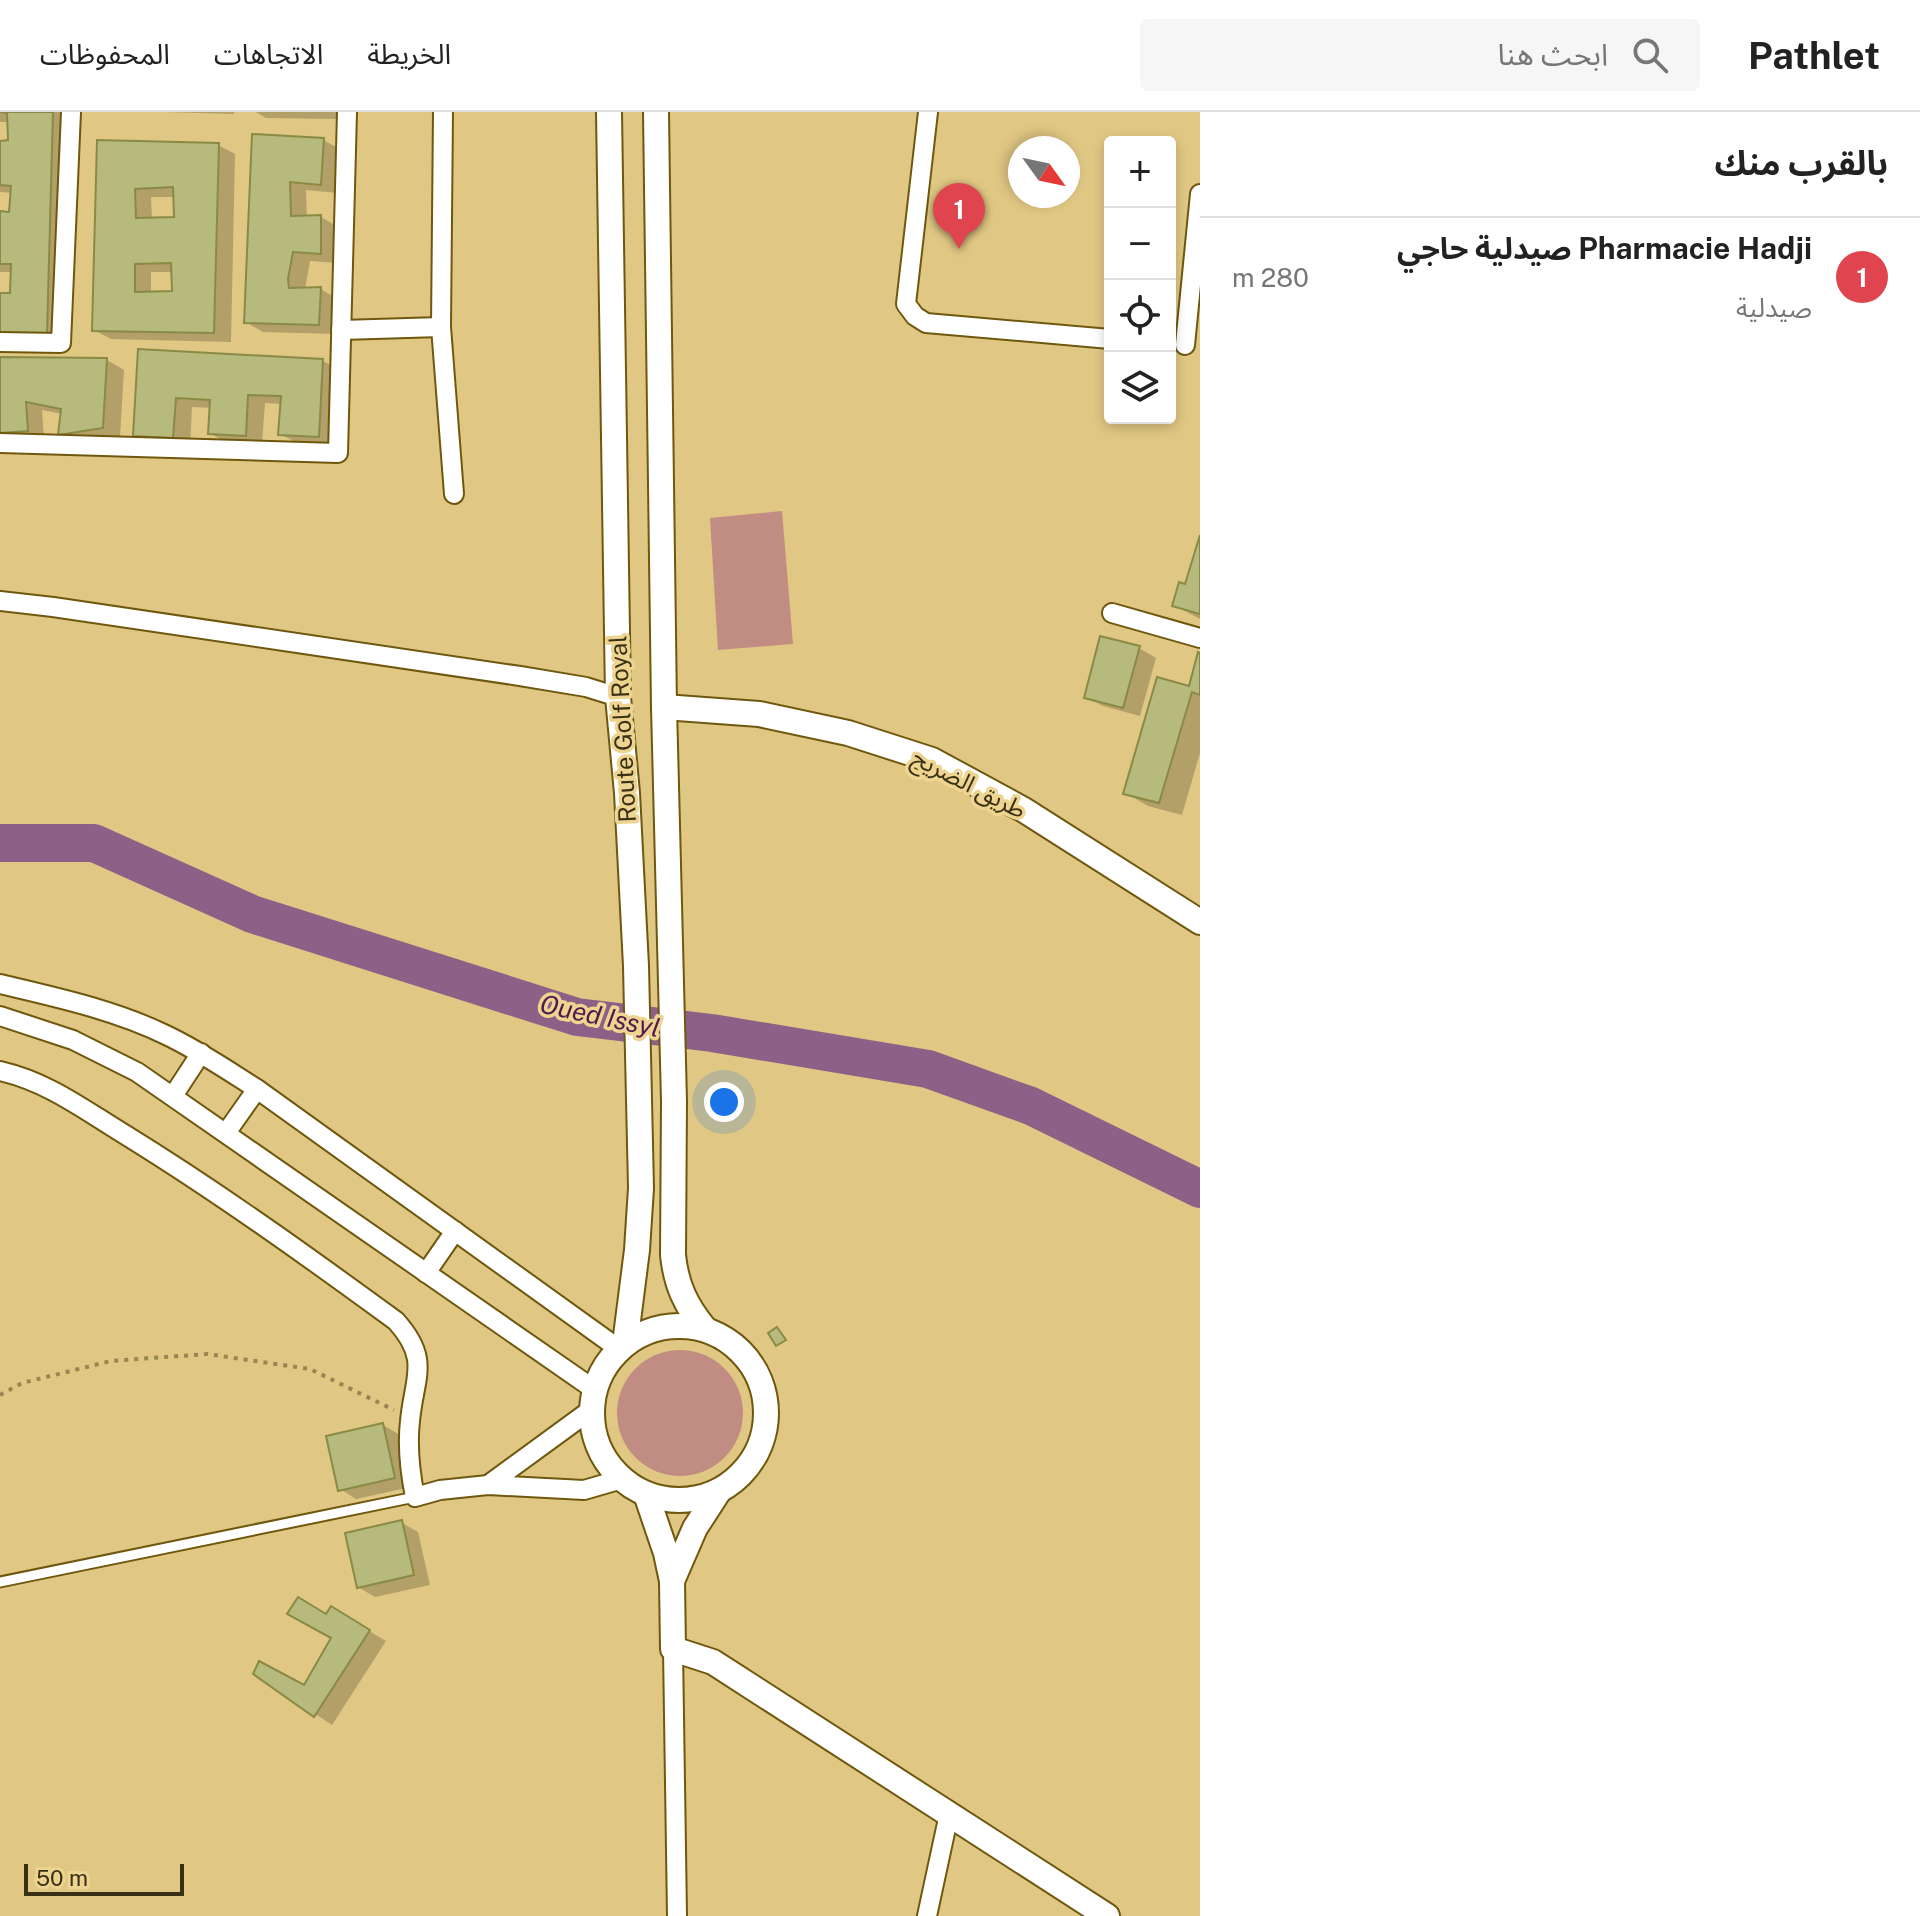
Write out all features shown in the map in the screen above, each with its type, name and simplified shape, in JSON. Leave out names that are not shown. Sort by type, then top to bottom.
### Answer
[{"type":"street","points":[[0,342],[61,343],[71,112]]},
{"type":"street","points":[[0,443],[338,453],[347,112]]},
{"type":"street","points":[[443,112],[441,327],[454,494]]},
{"type":"street","name":"Route Golf Royal","points":[[609,112],[618,697],[627,793],[636,966],[639,1106],[640,1223],[622,1347]]},
{"type":"street","name":"Route Golf Royal","points":[[656,112],[675,1273],[683,1297],[705,1329]]},
{"type":"street","points":[[928,112],[906,304],[915,316],[926,323],[1104,338]]},
{"type":"street","points":[[1185,345],[1200,194]]},
{"type":"street","points":[[341,330],[441,327]]},
{"type":"street","points":[[0,601],[520,676],[586,687],[618,697]]},
{"type":"street","points":[[1112,613],[1200,638]]},
{"type":"street","name":"طريق الضريح","points":[[664,707],[759,714],[848,733],[932,760],[1024,810],[1200,922]]},
{"type":"street","points":[[0,984],[108,1013],[164,1034],[201,1053],[257,1089],[622,1347]]},
{"type":"street","points":[[0,1016],[48,1030],[119,1061],[426,1273],[593,1399]]},
{"type":"street","points":[[173,1096],[201,1053]]},
{"type":"street","points":[[0,1071],[41,1083],[181,1169],[396,1321],[412,1339],[418,1357],[410,1419],[410,1473],[415,1497],[440,1490],[488,1485],[584,1490],[622,1479]]},
{"type":"street","points":[[226,1133],[257,1089]]},
{"type":"street","points":[[426,1273],[455,1231]]},
{"type":"street","points":[[685,1325],[705,1329],[729,1340],[747,1358],[760,1380],[766,1405],[765,1431],[756,1455],[740,1476],[719,1491],[695,1499],[670,1500],[646,1494],[622,1479],[608,1465],[598,1448],[593,1428],[593,1399],[604,1368],[622,1347],[643,1333],[663,1326],[685,1325]]},
{"type":"street","points":[[488,1485],[593,1399]]},
{"type":"street","points":[[672,1581],[695,1528],[719,1491]]},
{"type":"street","points":[[646,1494],[672,1581],[677,1916]]},
{"type":"street","points":[[673,1649],[713,1662],[1107,1916]]},
{"type":"street","points":[[927,1916],[949,1814]]},
{"type":"lane","points":[[0,1582],[415,1497]]},
{"type":"path","points":[[0,1395],[22,1383],[111,1361],[207,1354],[310,1369],[410,1419]]},
{"type":"shaded area","points":[[782,511],[793,644],[718,650],[710,518]]},
{"type":"shaded area","points":[[680,1350],[704,1355],[724,1369],[738,1389],[743,1413],[738,1437],[724,1457],[704,1471],[680,1476],[656,1471],[636,1457],[622,1437],[617,1413],[622,1389],[636,1369],[656,1355]]},
{"type":"building","points":[[0,112],[53,112],[47,334],[0,333],[0,293],[10,293],[11,264],[0,264],[0,211],[9,212],[11,186],[0,185],[0,141],[8,140],[7,113]]},
{"type":"building","points":[[252,134],[324,138],[321,185],[290,182],[291,216],[321,215],[321,254],[293,252],[288,279],[289,288],[321,287],[319,325],[244,323]]},
{"type":"building","points":[[97,140],[219,143],[214,333],[92,331]],"holes":[[[173,187],[174,217],[136,218],[135,189]],[[171,263],[172,291],[135,292],[135,264]]]},
{"type":"building","points":[[138,349],[323,359],[319,437],[278,435],[281,396],[248,395],[246,436],[208,434],[210,400],[176,398],[173,438],[133,436]]},
{"type":"building","points":[[0,357],[107,358],[103,428],[58,435],[61,409],[26,402],[28,431],[0,433]]},
{"type":"building","points":[[1200,535],[1200,614],[1172,606],[1179,582],[1185,584]]},
{"type":"building","points":[[1100,636],[1140,646],[1123,708],[1084,698]]},
{"type":"building","points":[[1198,652],[1200,695],[1192,692],[1159,803],[1123,794],[1157,677],[1189,686]]},
{"type":"building","points":[[777,1327],[786,1340],[776,1346],[768,1333]]},
{"type":"building","points":[[383,1423],[395,1478],[338,1491],[326,1436]]},
{"type":"building","points":[[402,1520],[414,1575],[357,1588],[345,1533]]},
{"type":"building","points":[[298,1597],[326,1614],[331,1606],[370,1630],[314,1717],[253,1674],[259,1661],[304,1685],[331,1638],[287,1614]]},
{"type":"waterway","name":"Oued Issyl","points":[[0,843],[94,843],[252,914],[577,1017],[712,1033],[928,1069],[1031,1106],[1200,1189]]},
{"type":"place","name":"Pharmacie Hadji صيدلية حاجي","points":[[959,249]]}]
